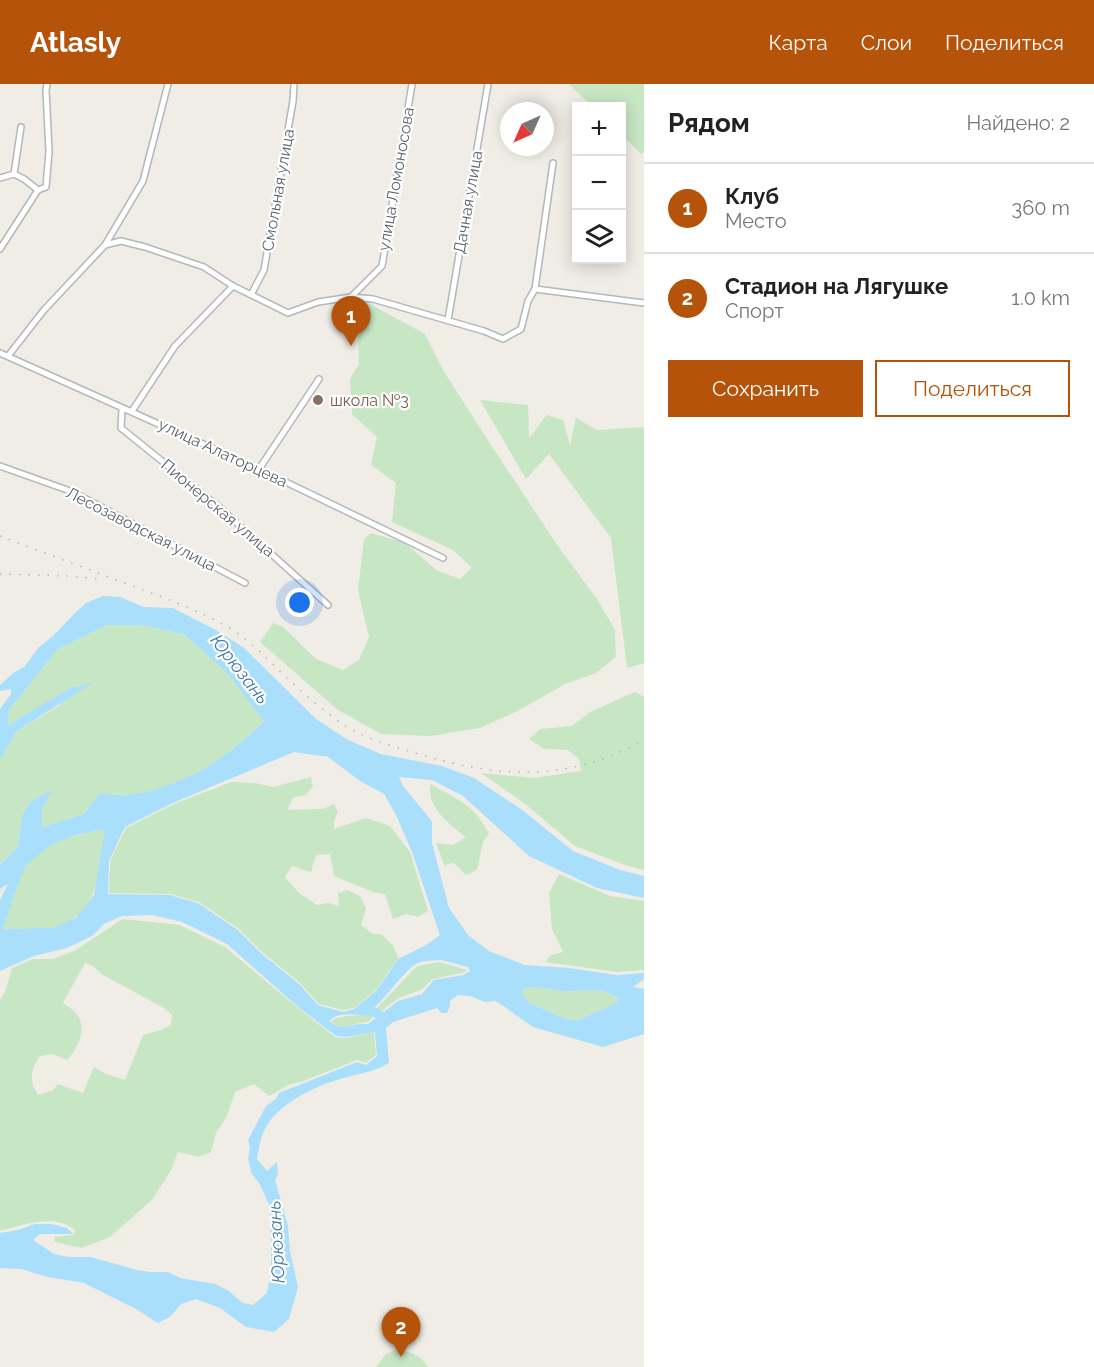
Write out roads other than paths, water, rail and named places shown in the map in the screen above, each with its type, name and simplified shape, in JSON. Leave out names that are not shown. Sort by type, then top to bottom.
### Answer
[{"type":"street","points":[[0,249],[38,190],[46,187],[49,151],[47,84]]},
{"type":"street","points":[[8,356],[44,310],[105,245],[143,181],[168,84]]},
{"type":"street","name":"Смольная улица","points":[[252,293],[264,270],[294,84]]},
{"type":"street","name":"улица Ломоносова","points":[[351,297],[381,266],[412,84]]},
{"type":"street","name":"Дачная улица","points":[[448,320],[488,84]]},
{"type":"street","points":[[14,174],[21,127]]},
{"type":"street","points":[[105,245],[121,241],[204,267],[233,286],[252,293],[275,308],[288,313],[318,302],[351,297],[373,299],[484,331],[503,339],[521,329],[528,301],[536,289],[553,163]]},
{"type":"street","points":[[0,178],[14,174],[38,190]]},
{"type":"street","points":[[132,411],[175,346],[233,286]]},
{"type":"street","points":[[536,289],[644,303]]},
{"type":"street","name":"улица Алаторцева","points":[[0,353],[259,469],[443,558]]},
{"type":"street","points":[[259,469],[319,379]]},
{"type":"street","name":"Пионерская улица","points":[[122,408],[122,428],[219,507],[328,605]]},
{"type":"street","name":"Лесозаводская улица","points":[[0,466],[73,492],[245,583]]},
{"type":"water","points":[[103,596],[120,597],[144,607],[173,608],[243,647],[316,719],[348,740],[381,754],[442,766],[474,778],[521,809],[573,851],[620,870],[644,876],[644,898],[597,888],[529,856],[463,796],[432,780],[399,777],[403,786],[432,821],[432,843],[449,908],[469,936],[489,951],[525,965],[617,975],[644,973],[644,979],[633,987],[644,989],[644,1034],[603,1047],[533,1027],[496,1001],[485,1002],[470,996],[458,995],[450,1001],[447,1013],[441,1013],[437,1008],[393,1022],[386,1028],[389,1063],[377,1069],[318,1087],[281,1109],[264,1132],[257,1159],[267,1171],[277,1162],[278,1174],[275,1180],[288,1226],[290,1251],[298,1287],[289,1319],[274,1332],[246,1327],[220,1308],[196,1299],[181,1304],[170,1317],[158,1323],[136,1309],[84,1283],[48,1277],[21,1269],[0,1268],[0,1233],[35,1224],[51,1224],[67,1228],[73,1234],[40,1234],[33,1240],[54,1254],[91,1257],[137,1270],[168,1272],[180,1278],[215,1284],[229,1291],[243,1303],[253,1305],[267,1293],[271,1271],[271,1244],[269,1204],[252,1174],[248,1159],[250,1148],[248,1140],[266,1106],[276,1099],[279,1093],[357,1062],[366,1065],[377,1056],[375,1032],[346,1037],[336,1036],[298,1007],[227,944],[182,922],[152,915],[122,916],[104,924],[92,936],[67,948],[34,956],[0,971],[0,900],[8,884],[0,889],[0,865],[18,846],[22,815],[31,801],[52,790],[42,809],[42,827],[84,814],[100,793],[127,795],[166,786],[202,770],[219,759],[264,721],[227,673],[185,635],[148,626],[107,625],[57,650],[9,710],[8,725],[70,688],[93,683],[17,731],[0,760],[0,709],[11,694],[11,689],[0,691],[0,685],[25,666],[39,647],[86,603]],"holes":[[[294,752],[328,757],[360,781],[384,794],[412,852],[440,935],[398,959],[376,991],[354,1009],[343,1012],[318,1005],[299,984],[261,953],[238,930],[198,903],[170,895],[108,894],[109,861],[125,827],[175,802]],[[105,829],[94,895],[76,918],[52,928],[3,929],[26,865],[51,845],[76,835]],[[441,960],[468,967],[470,971],[463,975],[434,980],[422,994],[398,1001],[368,1024],[340,1027],[329,1021],[334,1017],[368,1012],[412,966],[426,961]],[[524,988],[599,991],[611,994],[617,998],[618,1002],[578,1020],[567,1019],[529,1003],[521,992]]]},
{"type":"waterway","name":"Юрюзань","points":[[360,1010],[375,1012],[382,1017],[389,1015]]},
{"type":"railway","points":[[0,536],[167,599],[219,622],[247,640],[301,691],[341,723],[366,736],[394,746],[443,761],[473,767],[530,772],[558,770],[586,764],[615,754],[644,740]]},
{"type":"railway","points":[[0,574],[99,579]]},
{"type":"place","name":"Клуб","points":[[351,346]]},
{"type":"place","name":"школа №3","points":[[318,400]]},
{"type":"place","name":"Cтадион на Лягушке","points":[[401,1357]]}]
